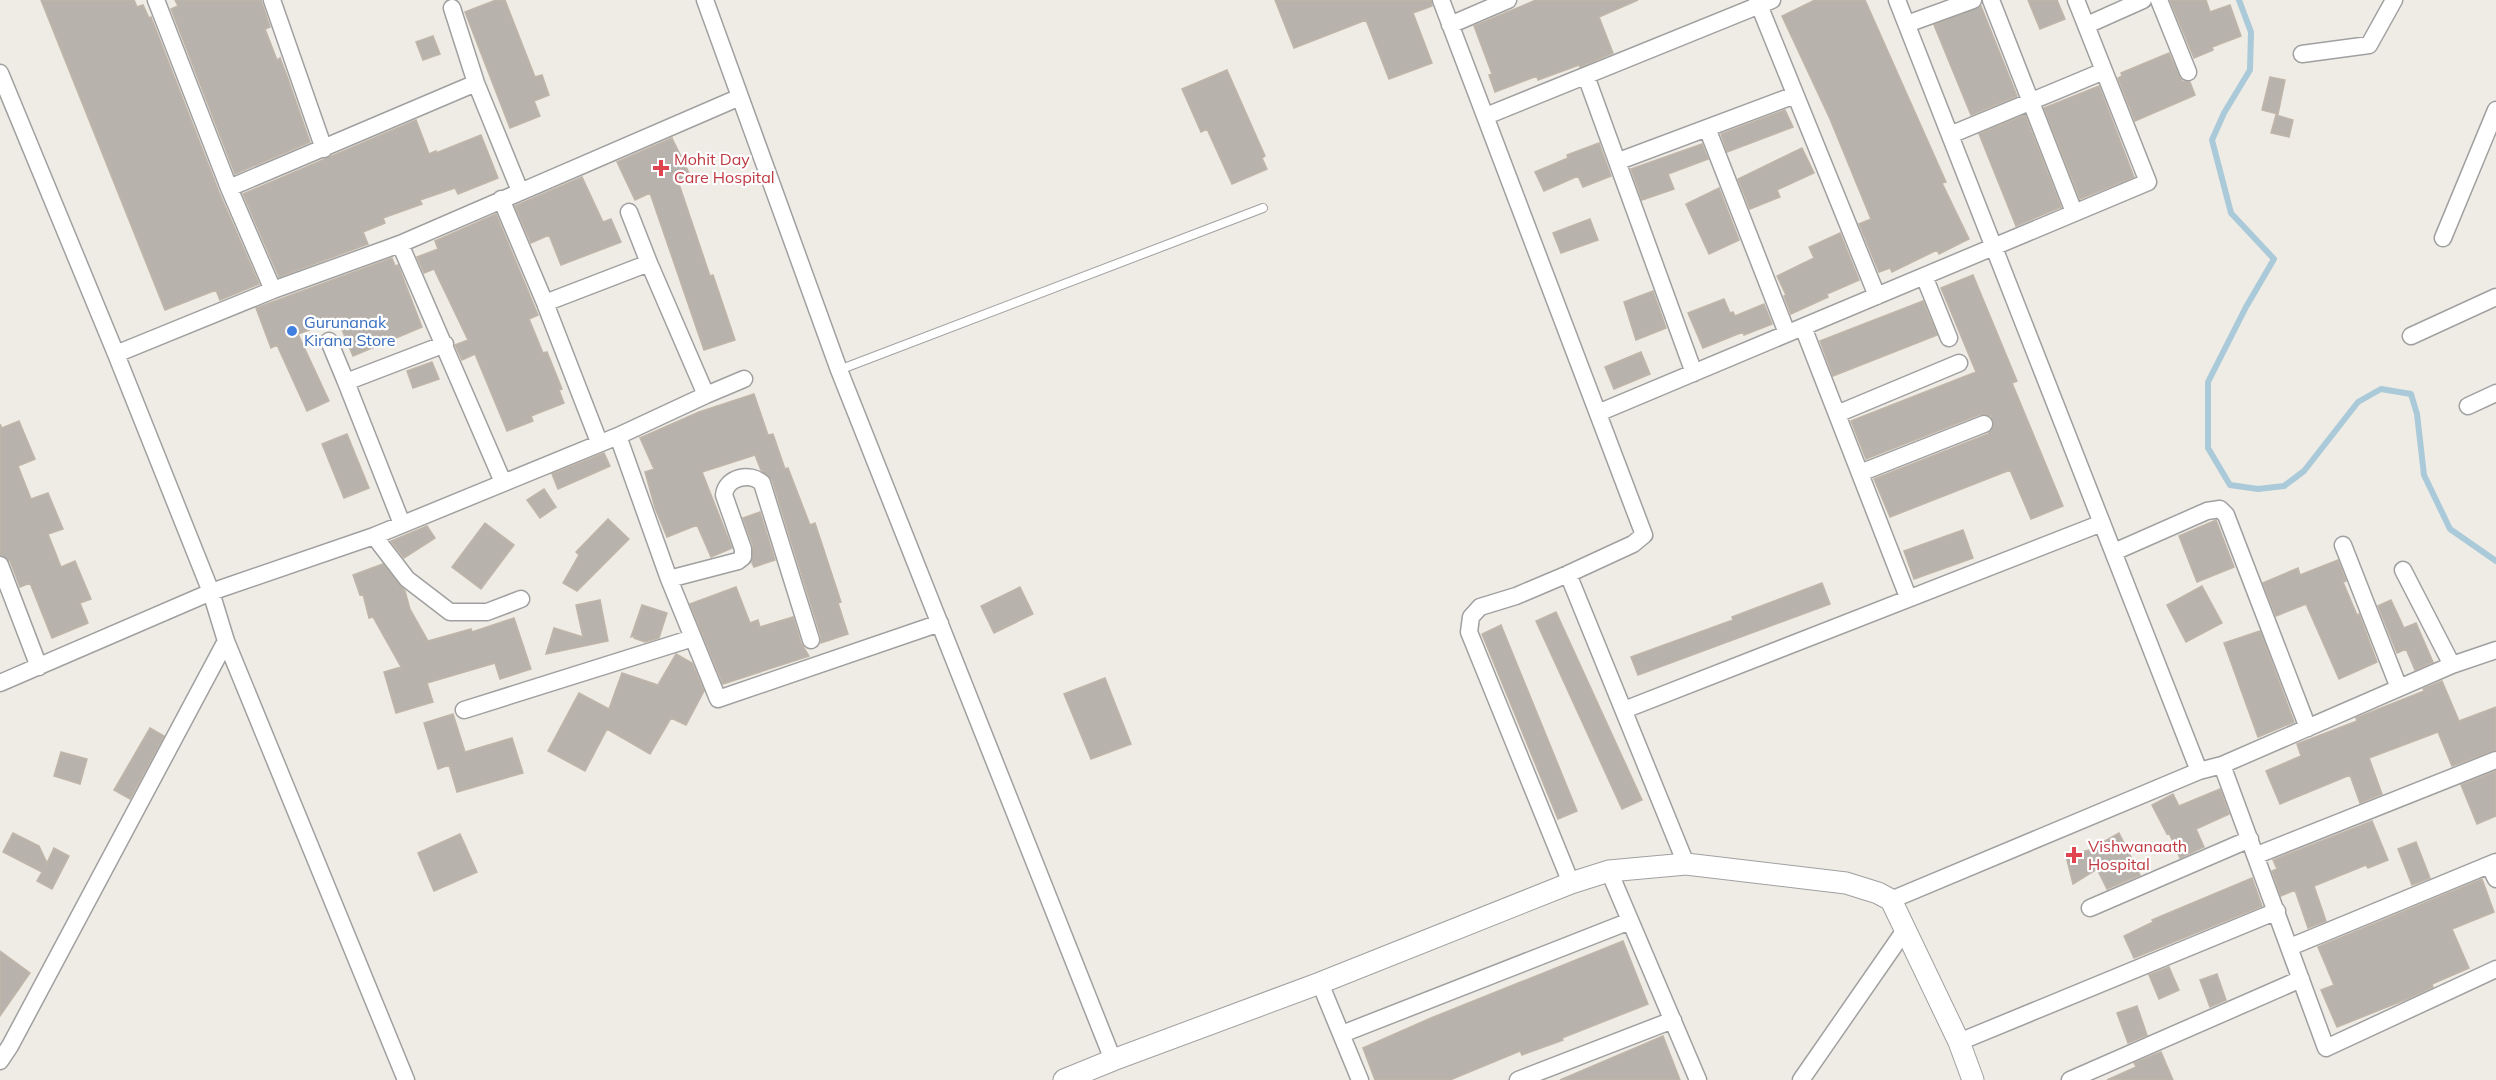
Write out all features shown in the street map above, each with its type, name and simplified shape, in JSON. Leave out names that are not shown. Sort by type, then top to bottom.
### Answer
[{"type":"street","points":[[156,0],[229,188],[273,290]]},
{"type":"street","points":[[272,0],[324,149]]},
{"type":"street","points":[[705,0],[839,370],[1113,1059]]},
{"type":"street","points":[[1441,0],[1644,535],[1633,544],[1568,574],[1515,596],[1480,607],[1471,617],[1469,633],[1571,883]]},
{"type":"street","points":[[1450,25],[1508,0]]},
{"type":"street","points":[[1897,0],[2199,771]]},
{"type":"street","points":[[1907,24],[1973,0]]},
{"type":"street","points":[[1991,0],[2074,212]]},
{"type":"street","points":[[1598,413],[2148,182],[2076,0]]},
{"type":"street","points":[[2087,25],[2143,0]]},
{"type":"street","points":[[2159,0],[2188,72]]},
{"type":"street","points":[[2302,54],[2368,45],[2392,1]]},
{"type":"street","points":[[1486,116],[1763,2],[1795,95],[1877,296]]},
{"type":"street","points":[[452,8],[476,83],[520,191]]},
{"type":"street","points":[[1950,135],[2104,71]]},
{"type":"street","points":[[0,73],[211,592],[226,641],[406,1080]]},
{"type":"street","points":[[1586,76],[1619,161],[1694,373]]},
{"type":"street","points":[[229,188],[476,83]]},
{"type":"street","points":[[1619,161],[1795,95]]},
{"type":"street","points":[[116,354],[273,290],[400,244],[740,97]]},
{"type":"street","points":[[2443,238],[2496,110]]},
{"type":"street","points":[[1707,128],[1787,333]]},
{"type":"street","points":[[501,199],[545,303],[599,442]]},
{"type":"street","points":[[628,212],[706,395]]},
{"type":"street","points":[[400,244],[445,344],[502,482]]},
{"type":"street","points":[[545,303],[649,263]]},
{"type":"street","points":[[1924,276],[1949,338]]},
{"type":"street","points":[[2411,336],[2496,297]]},
{"type":"street","points":[[1803,327],[1908,597]]},
{"type":"street","points":[[329,341],[402,524]]},
{"type":"street","points":[[346,382],[445,344]]},
{"type":"street","points":[[1837,414],[1959,363]]},
{"type":"street","points":[[0,683],[211,592],[374,536],[618,436],[744,379]]},
{"type":"street","points":[[2468,406],[2496,393]]},
{"type":"street","points":[[1860,473],[1984,424]]},
{"type":"street","points":[[618,436],[669,579],[718,699],[940,624]]},
{"type":"street","points":[[669,579],[738,561],[743,557],[743,549],[724,495],[724,488],[730,482],[747,476],[755,477],[762,483],[812,639]]},
{"type":"street","points":[[2114,552],[2207,511],[2220,509],[2226,514],[2308,728]]},
{"type":"street","points":[[1624,710],[2102,523]]},
{"type":"street","points":[[374,536],[407,579],[450,612],[487,612],[521,599]]},
{"type":"street","points":[[2343,545],[2399,688]]},
{"type":"street","points":[[0,565],[39,667]]},
{"type":"street","points":[[2403,570],[2452,664]]},
{"type":"street","points":[[1568,574],[1686,864]]},
{"type":"street","points":[[464,710],[693,638]]},
{"type":"street","points":[[0,1061],[5,1041],[226,641]]},
{"type":"street","points":[[1892,900],[2199,771],[2222,765],[2452,664],[2496,650]]},
{"type":"street","points":[[2257,855],[2496,760]]},
{"type":"street","points":[[2222,765],[2257,855],[2326,1048],[2496,969]]},
{"type":"street","points":[[2090,908],[2250,839]]},
{"type":"street","points":[[1064,1080],[1113,1059],[1320,983],[1571,883],[1609,871],[1686,864],[1846,883],[1871,890],[1892,900],[1959,1042],[1973,1080]]},
{"type":"street","points":[[2290,947],[2494,869]]},
{"type":"street","points":[[1609,871],[1698,1080]]},
{"type":"street","points":[[1959,1042],[2277,911]]},
{"type":"street","points":[[1341,1034],[1630,921]]},
{"type":"street","points":[[1801,1080],[1905,930]]},
{"type":"street","points":[[2070,1080],[2301,979]]},
{"type":"street","points":[[1320,983],[1360,1080]]},
{"type":"street","points":[[1518,1080],[1672,1020]]},
{"type":"lane","points":[[839,370],[1263,208]]},
{"type":"building","points":[[41,0],[134,0],[137,7],[143,5],[149,18],[151,17],[219,192],[259,284],[220,300],[216,290],[165,310]]},
{"type":"building","points":[[175,0],[261,0],[270,27],[265,29],[277,60],[280,58],[310,142],[235,174],[171,9],[178,6]]},
{"type":"building","points":[[496,0],[505,0],[535,77],[542,75],[549,95],[534,101],[540,116],[510,128],[465,12]]},
{"type":"building","points":[[1275,0],[1431,0],[1432,6],[1413,13],[1432,63],[1389,79],[1366,20],[1294,48]]},
{"type":"building","points":[[1536,0],[1638,0],[1599,17],[1613,53],[1580,67],[1579,65],[1538,80],[1537,76],[1495,92],[1489,75],[1492,74],[1474,26]]},
{"type":"building","points":[[1815,0],[1865,0],[1946,182],[1942,183],[1969,239],[1939,254],[1937,250],[1892,272],[1890,268],[1879,272],[1859,224],[1871,219],[1830,119],[1782,16]]},
{"type":"building","points":[[2028,0],[2057,0],[2065,19],[2040,29]]},
{"type":"building","points":[[2170,0],[2206,0],[2210,12],[2230,5],[2241,36],[2212,47],[2213,50],[2194,58]]},
{"type":"building","points":[[1981,6],[2017,96],[1971,115],[1934,25]]},
{"type":"building","points":[[433,36],[440,54],[423,60],[416,42]]},
{"type":"building","points":[[2169,53],[2182,81],[2190,82],[2195,95],[2135,121],[2118,78],[2122,76],[2121,73]]},
{"type":"building","points":[[1227,70],[1265,156],[1262,158],[1267,169],[1232,184],[1207,129],[1201,132],[1182,89]]},
{"type":"building","points":[[2270,77],[2285,80],[2278,114],[2262,110]]},
{"type":"building","points":[[2099,86],[2134,177],[2080,199],[2044,108]]},
{"type":"building","points":[[1785,110],[1793,127],[1727,152],[1721,134]]},
{"type":"building","points":[[2025,115],[2061,207],[2016,226],[1979,134]]},
{"type":"building","points":[[2276,115],[2293,120],[2289,137],[2271,133]]},
{"type":"building","points":[[416,120],[429,154],[481,135],[498,178],[458,194],[455,188],[420,200],[422,204],[383,218],[385,223],[363,232],[368,244],[279,277],[243,194]]},
{"type":"building","points":[[672,138],[690,175],[678,181],[710,276],[713,275],[735,340],[704,350],[650,193],[635,200],[617,162]]},
{"type":"building","points":[[1599,143],[1611,176],[1583,187],[1578,176],[1544,191],[1535,172],[1568,158],[1567,155]]},
{"type":"building","points":[[1702,144],[1708,159],[1668,174],[1674,189],[1642,200],[1631,169]]},
{"type":"building","points":[[1802,148],[1814,173],[1777,190],[1780,197],[1750,209],[1738,179]]},
{"type":"building","points":[[582,177],[603,222],[611,219],[621,242],[561,265],[549,235],[531,243],[515,206]]},
{"type":"building","points":[[1719,188],[1739,240],[1709,254],[1686,204]]},
{"type":"building","points":[[496,214],[538,315],[529,319],[543,353],[547,352],[562,389],[559,390],[564,403],[531,416],[533,421],[507,431],[475,354],[462,360],[455,345],[468,340],[434,269],[424,273],[417,257],[438,249],[435,241]]},
{"type":"building","points":[[1590,219],[1598,240],[1561,253],[1553,233]]},
{"type":"building","points":[[1840,233],[1859,280],[1791,314],[1784,296],[1786,295],[1777,276],[1814,258],[1809,247]]},
{"type":"building","points":[[392,258],[395,266],[398,265],[422,327],[353,356],[338,320],[298,334],[329,401],[307,411],[277,345],[271,348],[256,308]]},
{"type":"building","points":[[1973,275],[2017,381],[2012,383],[2063,506],[2031,519],[2010,470],[1890,517],[1874,479],[1988,434],[1994,426],[1991,416],[1981,414],[1866,459],[1851,421],[1976,372],[1941,288]]},
{"type":"building","points":[[1653,291],[1666,328],[1636,340],[1624,302]]},
{"type":"building","points":[[1724,299],[1730,313],[1733,312],[1735,316],[1764,304],[1772,324],[1744,335],[1743,332],[1703,348],[1688,313]]},
{"type":"building","points":[[1923,301],[1937,335],[1833,376],[1820,341]]},
{"type":"building","points":[[1641,352],[1650,374],[1614,389],[1605,367]]},
{"type":"building","points":[[432,362],[439,379],[413,388],[407,371]]},
{"type":"building","points":[[754,394],[768,435],[773,434],[785,469],[788,468],[810,525],[815,523],[841,602],[838,603],[848,634],[821,643],[772,480],[761,470],[755,455],[702,472],[732,548],[711,557],[697,525],[667,537],[655,508],[645,472],[654,469],[640,438],[699,412]]},
{"type":"building","points":[[19,421],[35,459],[18,466],[31,499],[48,493],[63,529],[48,534],[61,567],[75,561],[91,599],[80,603],[88,623],[52,638],[30,583],[20,587],[10,561],[0,555],[0,424],[2,428]]},
{"type":"building","points":[[347,434],[369,488],[344,498],[322,444]]},
{"type":"building","points":[[604,453],[610,466],[558,489],[552,474]]},
{"type":"building","points":[[544,489],[556,507],[540,518],[527,500]]},
{"type":"building","points":[[760,512],[775,560],[754,567],[752,563],[753,546],[743,518]]},
{"type":"building","points":[[608,519],[629,539],[577,591],[563,583],[579,555],[576,552]]},
{"type":"building","points":[[2216,520],[2234,567],[2197,582],[2179,536]]},
{"type":"building","points":[[485,523],[514,545],[481,589],[452,567]]},
{"type":"building","points":[[427,526],[435,538],[404,558],[391,541]]},
{"type":"building","points":[[1963,530],[1973,558],[1914,579],[1904,551]]},
{"type":"building","points":[[2338,560],[2346,581],[2343,582],[2357,615],[2359,614],[2377,662],[2339,679],[2306,604],[2276,616],[2263,583],[2298,568],[2300,575]]},
{"type":"building","points":[[383,564],[405,591],[410,609],[428,641],[471,629],[472,632],[514,618],[531,669],[500,679],[495,663],[427,683],[433,702],[396,713],[384,672],[401,667],[373,617],[369,618],[363,594],[360,595],[353,575]]},
{"type":"building","points":[[1822,583],[1830,604],[1638,675],[1631,657],[1733,620],[1732,617]]},
{"type":"building","points":[[2202,586],[2222,623],[2186,642],[2167,605]]},
{"type":"building","points":[[736,587],[750,623],[758,620],[760,627],[793,617],[801,643],[809,656],[723,684],[690,604]]},
{"type":"building","points":[[1020,587],[1033,614],[994,633],[981,606]]},
{"type":"building","points":[[600,600],[608,641],[546,654],[554,628],[583,637],[576,605]]},
{"type":"building","points":[[2391,600],[2404,628],[2416,623],[2433,662],[2415,670],[2406,649],[2397,653],[2378,606]]},
{"type":"building","points":[[642,605],[667,613],[659,638],[645,642],[634,638],[635,636],[631,637]]},
{"type":"building","points":[[1556,612],[1642,800],[1622,809],[1536,621]]},
{"type":"building","points":[[1501,625],[1577,811],[1558,819],[1482,634]]},
{"type":"building","points":[[2260,631],[2294,722],[2258,737],[2224,643]]},
{"type":"building","points":[[676,654],[692,663],[704,691],[686,725],[671,718],[650,754],[607,729],[585,771],[548,751],[579,693],[609,709],[622,673],[658,685]]},
{"type":"building","points":[[1105,678],[1131,744],[1091,759],[1064,694]]},
{"type":"building","points":[[2442,681],[2459,721],[2496,707],[2496,750],[2452,766],[2438,732],[2369,758],[2382,794],[2360,803],[2350,775],[2280,804],[2266,771],[2301,756],[2297,744],[2357,721],[2356,718],[2424,691],[2423,689]]},
{"type":"building","points":[[453,714],[465,752],[512,738],[523,773],[457,792],[449,765],[438,769],[424,723]]},
{"type":"building","points":[[150,728],[164,736],[130,799],[114,790]]},
{"type":"building","points":[[61,752],[87,759],[80,784],[54,776]]},
{"type":"building","points":[[2496,771],[2496,816],[2477,824],[2461,785]]},
{"type":"building","points":[[2220,789],[2229,814],[2196,829],[2204,847],[2180,858],[2169,833],[2167,834],[2152,805],[2173,794],[2179,806]]},
{"type":"building","points":[[2372,821],[2388,860],[2368,868],[2366,865],[2314,886],[2326,921],[2308,928],[2295,890],[2281,896],[2272,871],[2277,869],[2273,860]]},
{"type":"building","points":[[13,833],[39,846],[47,863],[54,848],[69,856],[52,889],[37,881],[42,872],[3,852]]},
{"type":"building","points":[[2119,833],[2140,875],[2107,889],[2097,869],[2073,884],[2066,856],[2089,850]]},
{"type":"building","points":[[460,834],[477,872],[434,891],[418,853]]},
{"type":"building","points":[[2416,842],[2430,878],[2412,885],[2398,849]]},
{"type":"building","points":[[2252,878],[2262,906],[2134,958],[2124,936],[2153,922],[2152,920]]},
{"type":"building","points":[[2482,879],[2494,912],[2452,929],[2469,968],[2432,984],[2433,987],[2407,999],[2337,1027],[2321,990],[2334,985],[2318,947]]},
{"type":"building","points":[[1623,941],[1648,1004],[1562,1038],[1563,1040],[1522,1055],[1520,1051],[1450,1080],[1375,1080],[1363,1048],[1431,1018]]},
{"type":"building","points":[[0,951],[30,973],[0,1016]]},
{"type":"building","points":[[2169,967],[2179,990],[2159,999],[2149,975]]},
{"type":"building","points":[[2217,974],[2226,1000],[2210,1007],[2200,980]]},
{"type":"building","points":[[2137,1006],[2147,1035],[2128,1043],[2117,1013]]},
{"type":"building","points":[[1663,1036],[1680,1080],[1560,1080]]},
{"type":"building","points":[[2161,1052],[2173,1080],[2107,1080],[2136,1067],[2134,1063]]},
{"type":"waterway","points":[[2239,0],[2251,32],[2250,70],[2224,113],[2212,140],[2231,213],[2274,259],[2246,307],[2208,382],[2208,448],[2230,485],[2258,489],[2284,486],[2304,471],[2358,402],[2381,389],[2411,394],[2417,414],[2424,475],[2450,529],[2496,561]]},
{"type":"place","name":"Mohit Day Care Hospital","points":[[661,168]]},
{"type":"place","name":"Gurunanak Kirana Store","points":[[292,331]]},
{"type":"place","name":"Vishwanaath Hospital","points":[[2074,855]]}]
